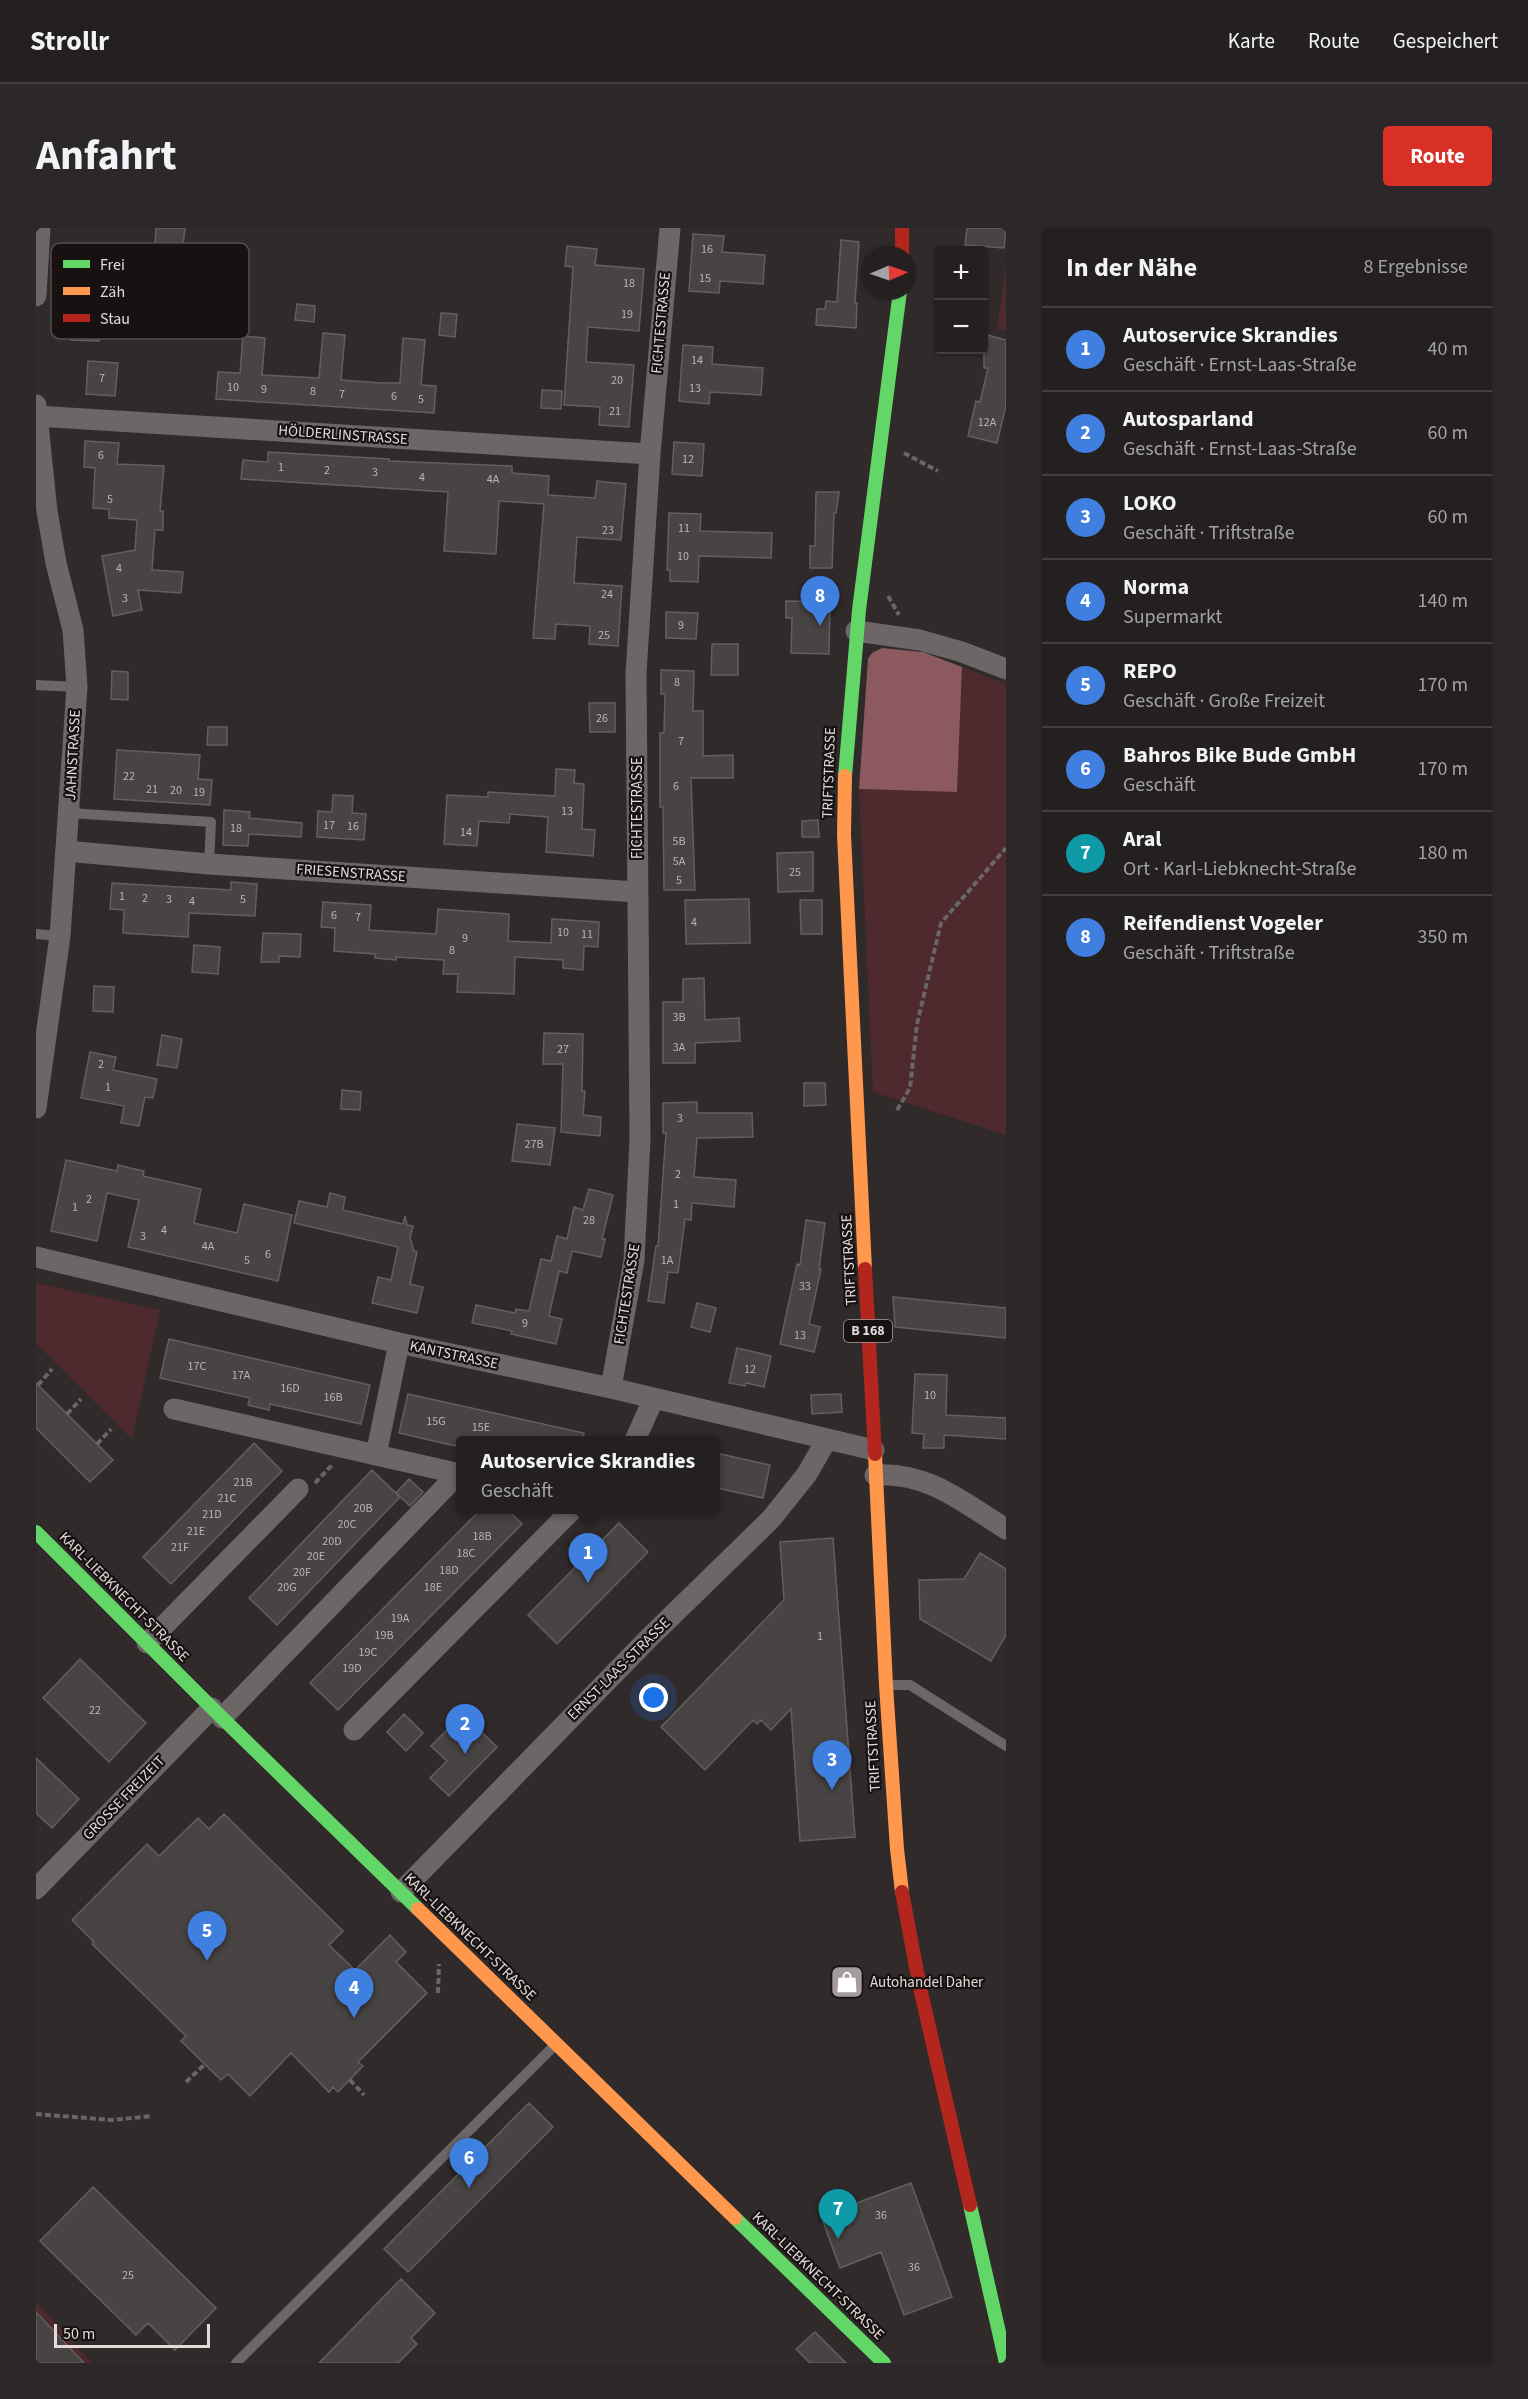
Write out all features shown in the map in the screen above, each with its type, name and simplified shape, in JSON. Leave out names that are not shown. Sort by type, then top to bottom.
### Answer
[{"type":"main road","points":[[902,228],[902,246]]},
{"type":"main road","name":"TRIFTSTRASSE","points":[[899,300],[856,631],[844,788],[844,836],[891,1785],[900,1880],[920,1988],[1006,2363]]},
{"type":"main road","name":"KARL-LIEBKNECHT-STRASSE","points":[[36,1532],[217,1713],[884,2363]]},
{"type":"street","points":[[36,296],[40,228]]},
{"type":"street","name":"FICHTESTRASSE","points":[[611,1388],[634,1260],[638,1197],[640,1140],[636,673],[650,454],[670,228]]},
{"type":"street","name":"JAHNSTRASSE","points":[[36,405],[54,553],[73,630],[77,687],[60,936],[36,1108]]},
{"type":"street","name":"HÖLDERLINSTRASSE","points":[[36,416],[650,454]]},
{"type":"street","points":[[856,631],[920,640],[962,652],[1006,669]]},
{"type":"street","name":"FRIESENSTRASSE","points":[[66,851],[209,864],[637,892]]},
{"type":"street","name":"KANTSTRASSE","points":[[36,1257],[399,1343],[611,1388],[874,1450]]},
{"type":"street","points":[[376,1455],[399,1343]]},
{"type":"street","points":[[637,1436],[654,1398]]},
{"type":"street","points":[[174,1409],[456,1473]]},
{"type":"street","name":"ERNST-LAAS-STRASSE","points":[[401,1892],[649,1638],[771,1519],[807,1474],[827,1439]]},
{"type":"street","points":[[875,1475],[893,1473],[933,1485],[1006,1529]]},
{"type":"street","points":[[217,1713],[456,1478]]},
{"type":"street","points":[[147,1643],[298,1489]]},
{"type":"street","points":[[354,1730],[567,1514]]},
{"type":"street","name":"GROSSE FREIZEIT","points":[[36,1889],[217,1713]]},
{"type":"lane","points":[[36,685],[77,687]]},
{"type":"lane","points":[[69,813],[211,822],[209,864]]},
{"type":"lane","points":[[36,934],[60,936]]},
{"type":"lane","points":[[886,1685],[910,1685],[1006,1746]]},
{"type":"lane","points":[[236,2363],[556,2043]]},
{"type":"path","points":[[900,452],[938,471]]},
{"type":"path","points":[[897,1110],[910,1088],[917,1024],[941,923],[1006,848]]},
{"type":"path","points":[[38,1384],[52,1370]]},
{"type":"path","points":[[67,1414],[81,1399]]},
{"type":"path","points":[[97,1444],[111,1429]]},
{"type":"path","points":[[298,1489],[311,1487],[348,1448]]},
{"type":"path","points":[[438,1994],[439,1955]]},
{"type":"path","points":[[186,2082],[205,2064]]},
{"type":"path","points":[[350,2080],[364,2095]]},
{"type":"path","points":[[36,2114],[112,2120],[152,2116]]},
{"type":"shaded area","points":[[1006,266],[1006,331],[997,328]]},
{"type":"shaded area","points":[[882,648],[923,652],[962,667],[957,792],[859,789],[868,659],[872,653]]},
{"type":"shaded area","points":[[962,667],[1006,684],[1006,1135],[873,1092],[859,789],[957,792]]},
{"type":"shaded area","points":[[36,1283],[160,1310],[132,1439],[36,1343]]},
{"type":"shaded area","points":[[36,2302],[92,2363],[36,2363]]},
{"type":"building","points":[[156,228],[185,228],[183,243],[155,243]]},
{"type":"building","points":[[967,228],[1006,228],[1004,248],[965,245]]},
{"type":"building","points":[[693,234],[724,236],[722,252],[765,255],[763,284],[720,281],[719,293],[689,291]]},
{"type":"building","points":[[841,240],[859,242],[855,303],[857,303],[856,328],[816,325],[817,309],[825,309],[826,301],[837,302]]},
{"type":"building","points":[[567,246],[597,249],[595,265],[644,269],[639,331],[588,327],[586,362],[634,365],[629,427],[599,425],[600,407],[564,405],[573,267],[565,266]]},
{"type":"building","points":[[297,304],[315,306],[314,322],[295,320]]},
{"type":"building","points":[[441,313],[457,314],[455,337],[439,335]]},
{"type":"building","points":[[323,333],[345,335],[341,380],[381,383],[400,383],[403,338],[425,340],[421,385],[436,386],[434,413],[216,399],[218,372],[240,373],[243,339],[249,339],[249,337],[265,338],[262,375],[319,378]]},
{"type":"building","points":[[988,335],[1006,340],[1006,405],[997,443],[968,436],[976,401],[980,402],[988,368],[984,368],[984,354],[988,354]]},
{"type":"building","points":[[71,339],[99,339],[99,341]]},
{"type":"building","points":[[683,345],[713,347],[712,364],[763,368],[761,395],[710,392],[709,404],[679,401]]},
{"type":"building","points":[[88,361],[118,363],[115,396],[86,394]]},
{"type":"building","points":[[542,390],[562,391],[561,409],[541,408]]},
{"type":"building","points":[[85,441],[119,443],[117,464],[164,466],[160,511],[163,511],[163,530],[155,530],[152,570],[183,572],[181,593],[138,590],[142,610],[113,616],[102,556],[135,550],[137,520],[109,518],[109,509],[93,508],[95,468],[84,467]]},
{"type":"building","points":[[674,442],[704,444],[702,476],[672,474]]},
{"type":"building","points":[[268,452],[389,459],[389,461],[512,466],[512,473],[549,476],[548,495],[595,498],[597,481],[626,484],[621,540],[577,537],[574,583],[622,586],[618,646],[589,644],[590,626],[556,624],[555,639],[533,638],[544,504],[499,501],[496,554],[444,551],[448,492],[241,479],[243,460],[268,462]]},
{"type":"building","points":[[816,492],[839,492],[836,513],[834,513],[832,568],[810,568],[810,546],[815,546]]},
{"type":"building","points":[[669,513],[701,514],[700,531],[772,533],[771,558],[699,556],[698,582],[670,581],[670,570],[667,570]]},
{"type":"building","points":[[786,601],[830,602],[829,654],[791,653],[792,618],[786,618]]},
{"type":"building","points":[[666,612],[698,613],[696,639],[666,638]]},
{"type":"building","points":[[712,644],[738,644],[738,675],[711,675]]},
{"type":"building","points":[[661,670],[694,671],[693,711],[703,711],[703,756],[733,755],[733,778],[691,778],[695,890],[664,890],[663,807],[660,807],[660,733],[664,733],[665,694],[661,694]]},
{"type":"building","points":[[112,671],[128,672],[128,700],[111,699]]},
{"type":"building","points":[[589,703],[615,703],[615,732],[590,732]]},
{"type":"building","points":[[208,727],[227,727],[227,745],[207,745]]},
{"type":"building","points":[[117,750],[200,755],[198,779],[212,780],[210,805],[114,799]]},
{"type":"building","points":[[556,769],[575,770],[574,783],[584,784],[582,829],[595,830],[593,856],[546,852],[548,817],[510,814],[509,823],[479,821],[477,846],[444,844],[447,795],[488,797],[488,792],[555,796]]},
{"type":"building","points":[[333,795],[353,796],[352,813],[366,814],[364,840],[317,837],[318,811],[332,812]]},
{"type":"building","points":[[224,810],[250,812],[249,818],[302,823],[301,837],[249,834],[248,846],[223,845]]},
{"type":"building","points":[[818,820],[819,837],[802,837],[802,821]]},
{"type":"building","points":[[813,852],[813,891],[778,892],[777,853]]},
{"type":"building","points":[[231,882],[257,884],[255,916],[189,913],[188,937],[123,933],[124,910],[110,909],[112,883],[231,890]]},
{"type":"building","points":[[749,899],[750,943],[686,944],[685,900]]},
{"type":"building","points":[[800,900],[822,900],[822,934],[801,934]]},
{"type":"building","points":[[323,902],[371,905],[369,930],[436,934],[438,909],[509,914],[508,941],[551,943],[552,919],[599,922],[598,947],[584,946],[583,970],[563,968],[563,960],[515,957],[514,994],[457,992],[458,974],[443,974],[444,960],[396,957],[396,960],[375,958],[375,954],[334,951],[335,928],[321,927]]},
{"type":"building","points":[[263,933],[301,934],[300,957],[279,956],[279,962],[261,962]]},
{"type":"building","points":[[194,945],[220,947],[218,974],[192,972]]},
{"type":"building","points":[[704,978],[705,1020],[739,1018],[740,1041],[695,1043],[695,1063],[663,1063],[663,1002],[683,1002],[683,979]]},
{"type":"building","points":[[94,986],[114,987],[113,1012],[93,1011]]},
{"type":"building","points":[[544,1033],[583,1034],[582,1091],[585,1091],[583,1115],[601,1117],[600,1136],[561,1132],[563,1064],[543,1064]]},
{"type":"building","points":[[162,1035],[182,1039],[177,1068],[157,1065]]},
{"type":"building","points":[[90,1052],[116,1057],[113,1070],[157,1079],[153,1098],[145,1097],[139,1126],[121,1123],[124,1106],[81,1098]]},
{"type":"building","points":[[804,1083],[825,1083],[826,1105],[804,1106]]},
{"type":"building","points":[[342,1090],[361,1092],[360,1110],[341,1109]]},
{"type":"building","points":[[697,1102],[697,1113],[752,1113],[753,1137],[697,1138],[694,1177],[736,1180],[734,1207],[692,1203],[691,1220],[685,1219],[678,1273],[668,1272],[664,1303],[648,1301],[656,1246],[658,1246],[666,1133],[663,1133],[663,1103]]},
{"type":"building","points":[[517,1124],[555,1128],[550,1165],[512,1161]]},
{"type":"building","points":[[66,1160],[117,1171],[118,1165],[144,1171],[143,1176],[201,1189],[194,1223],[237,1233],[244,1204],[292,1215],[278,1281],[128,1247],[139,1200],[107,1193],[97,1241],[51,1231]]},
{"type":"building","points":[[589,1189],[613,1195],[602,1239],[605,1239],[601,1257],[572,1251],[567,1273],[559,1271],[549,1316],[562,1319],[556,1344],[511,1334],[512,1331],[472,1323],[476,1305],[515,1313],[516,1309],[529,1311],[541,1259],[551,1261],[557,1236],[567,1239],[574,1207],[583,1210]]},
{"type":"building","points":[[330,1193],[345,1197],[343,1210],[403,1224],[405,1216],[407,1225],[413,1226],[410,1238],[414,1251],[417,1252],[410,1284],[423,1287],[417,1313],[372,1303],[378,1277],[391,1280],[398,1247],[294,1223],[299,1201],[327,1207]]},
{"type":"building","points":[[806,1220],[825,1223],[819,1269],[821,1269],[809,1324],[820,1327],[814,1352],[780,1344],[797,1264],[800,1265]]},
{"type":"building","points":[[893,1297],[1006,1308],[1006,1338],[895,1327]]},
{"type":"building","points":[[697,1303],[716,1308],[710,1332],[691,1327]]},
{"type":"building","points":[[169,1339],[370,1385],[361,1424],[270,1404],[269,1410],[248,1405],[250,1398],[160,1378]]},
{"type":"building","points":[[737,1348],[771,1356],[764,1387],[746,1383],[745,1386],[729,1383]]},
{"type":"building","points":[[915,1374],[947,1375],[946,1415],[1006,1418],[1006,1439],[944,1435],[944,1448],[923,1448],[924,1434],[912,1433]]},
{"type":"building","points":[[36,1383],[113,1460],[90,1482],[36,1428]]},
{"type":"building","points":[[408,1394],[584,1433],[584,1436],[456,1436],[456,1446],[399,1433]]},
{"type":"building","points":[[841,1394],[842,1412],[812,1414],[811,1395]]},
{"type":"building","points":[[254,1443],[282,1471],[171,1584],[143,1557]]},
{"type":"building","points":[[720,1454],[770,1465],[763,1498],[720,1489]]},
{"type":"building","points":[[372,1470],[400,1497],[277,1625],[249,1598]]},
{"type":"building","points":[[409,1479],[423,1492],[410,1506],[396,1493]]},
{"type":"building","points":[[476,1514],[512,1514],[522,1524],[338,1710],[310,1683]]},
{"type":"building","points":[[619,1523],[648,1552],[557,1644],[528,1615]]},
{"type":"building","points":[[833,1538],[855,1837],[800,1841],[791,1709],[771,1730],[761,1720],[757,1724],[753,1720],[705,1770],[661,1727],[784,1600],[780,1542]]},
{"type":"building","points":[[980,1553],[1006,1569],[1006,1635],[991,1661],[920,1619],[919,1580],[964,1579]]},
{"type":"building","points":[[80,1659],[146,1723],[109,1762],[43,1698]]},
{"type":"building","points":[[404,1714],[423,1733],[406,1751],[387,1732]]},
{"type":"building","points":[[463,1714],[497,1747],[449,1796],[430,1778],[447,1761],[431,1746]]},
{"type":"building","points":[[36,1758],[79,1799],[52,1828],[36,1813]]},
{"type":"building","points":[[224,1814],[343,1931],[329,1945],[355,1970],[390,1935],[406,1952],[396,1962],[427,1993],[358,2062],[363,2066],[338,2092],[333,2087],[329,2092],[291,2053],[250,2096],[228,2074],[221,2080],[181,2041],[186,2036],[92,1944],[94,1942],[72,1920],[147,1844],[159,1856],[198,1818],[209,1829]]},
{"type":"building","points":[[529,2103],[553,2127],[408,2272],[384,2249]]},
{"type":"building","points":[[911,2183],[952,2297],[904,2315],[881,2252],[840,2268],[821,2216]]},
{"type":"building","points":[[93,2187],[216,2308],[175,2350],[148,2323],[136,2335],[40,2241]]},
{"type":"building","points":[[401,2279],[435,2313],[411,2338],[417,2344],[398,2363],[319,2363]]},
{"type":"building","points":[[36,2312],[84,2363],[36,2363]]},
{"type":"building","points":[[815,2332],[846,2363],[810,2363],[796,2349]]},
{"type":"traffic: fast","points":[[845,776],[859,610],[899,300]]},
{"type":"traffic: fast","points":[[36,1532],[418,1909]]},
{"type":"traffic: fast","points":[[970,2205],[1006,2363]]},
{"type":"traffic: fast","points":[[735,2218],[884,2363]]},
{"type":"traffic: slow","points":[[845,776],[844,835],[865,1269]]},
{"type":"traffic: slow","points":[[875,1454],[886,1685],[902,1892]]},
{"type":"traffic: slow","points":[[418,1909],[735,2218]]},
{"type":"traffic: jam","points":[[902,228],[902,246]]},
{"type":"traffic: jam","points":[[865,1269],[875,1454]]},
{"type":"traffic: jam","points":[[902,1892],[920,1988],[970,2205]]},
{"type":"place","name":"Reifendienst Vogeler","points":[[820,626]]},
{"type":"place","name":"Autoservice Skrandies","points":[[588,1583]]},
{"type":"place","name":"Autosparland","points":[[465,1754]]},
{"type":"place","name":"LOKO","points":[[832,1790]]},
{"type":"place","name":"REPO","points":[[207,1961]]},
{"type":"place","name":"Autohandel Daher","points":[[847,1982]]},
{"type":"place","name":"Norma","points":[[354,2018]]},
{"type":"place","name":"Bahros Bike Bude GmbH","points":[[469,2188]]},
{"type":"place","name":"Aral","points":[[838,2239]]}]
